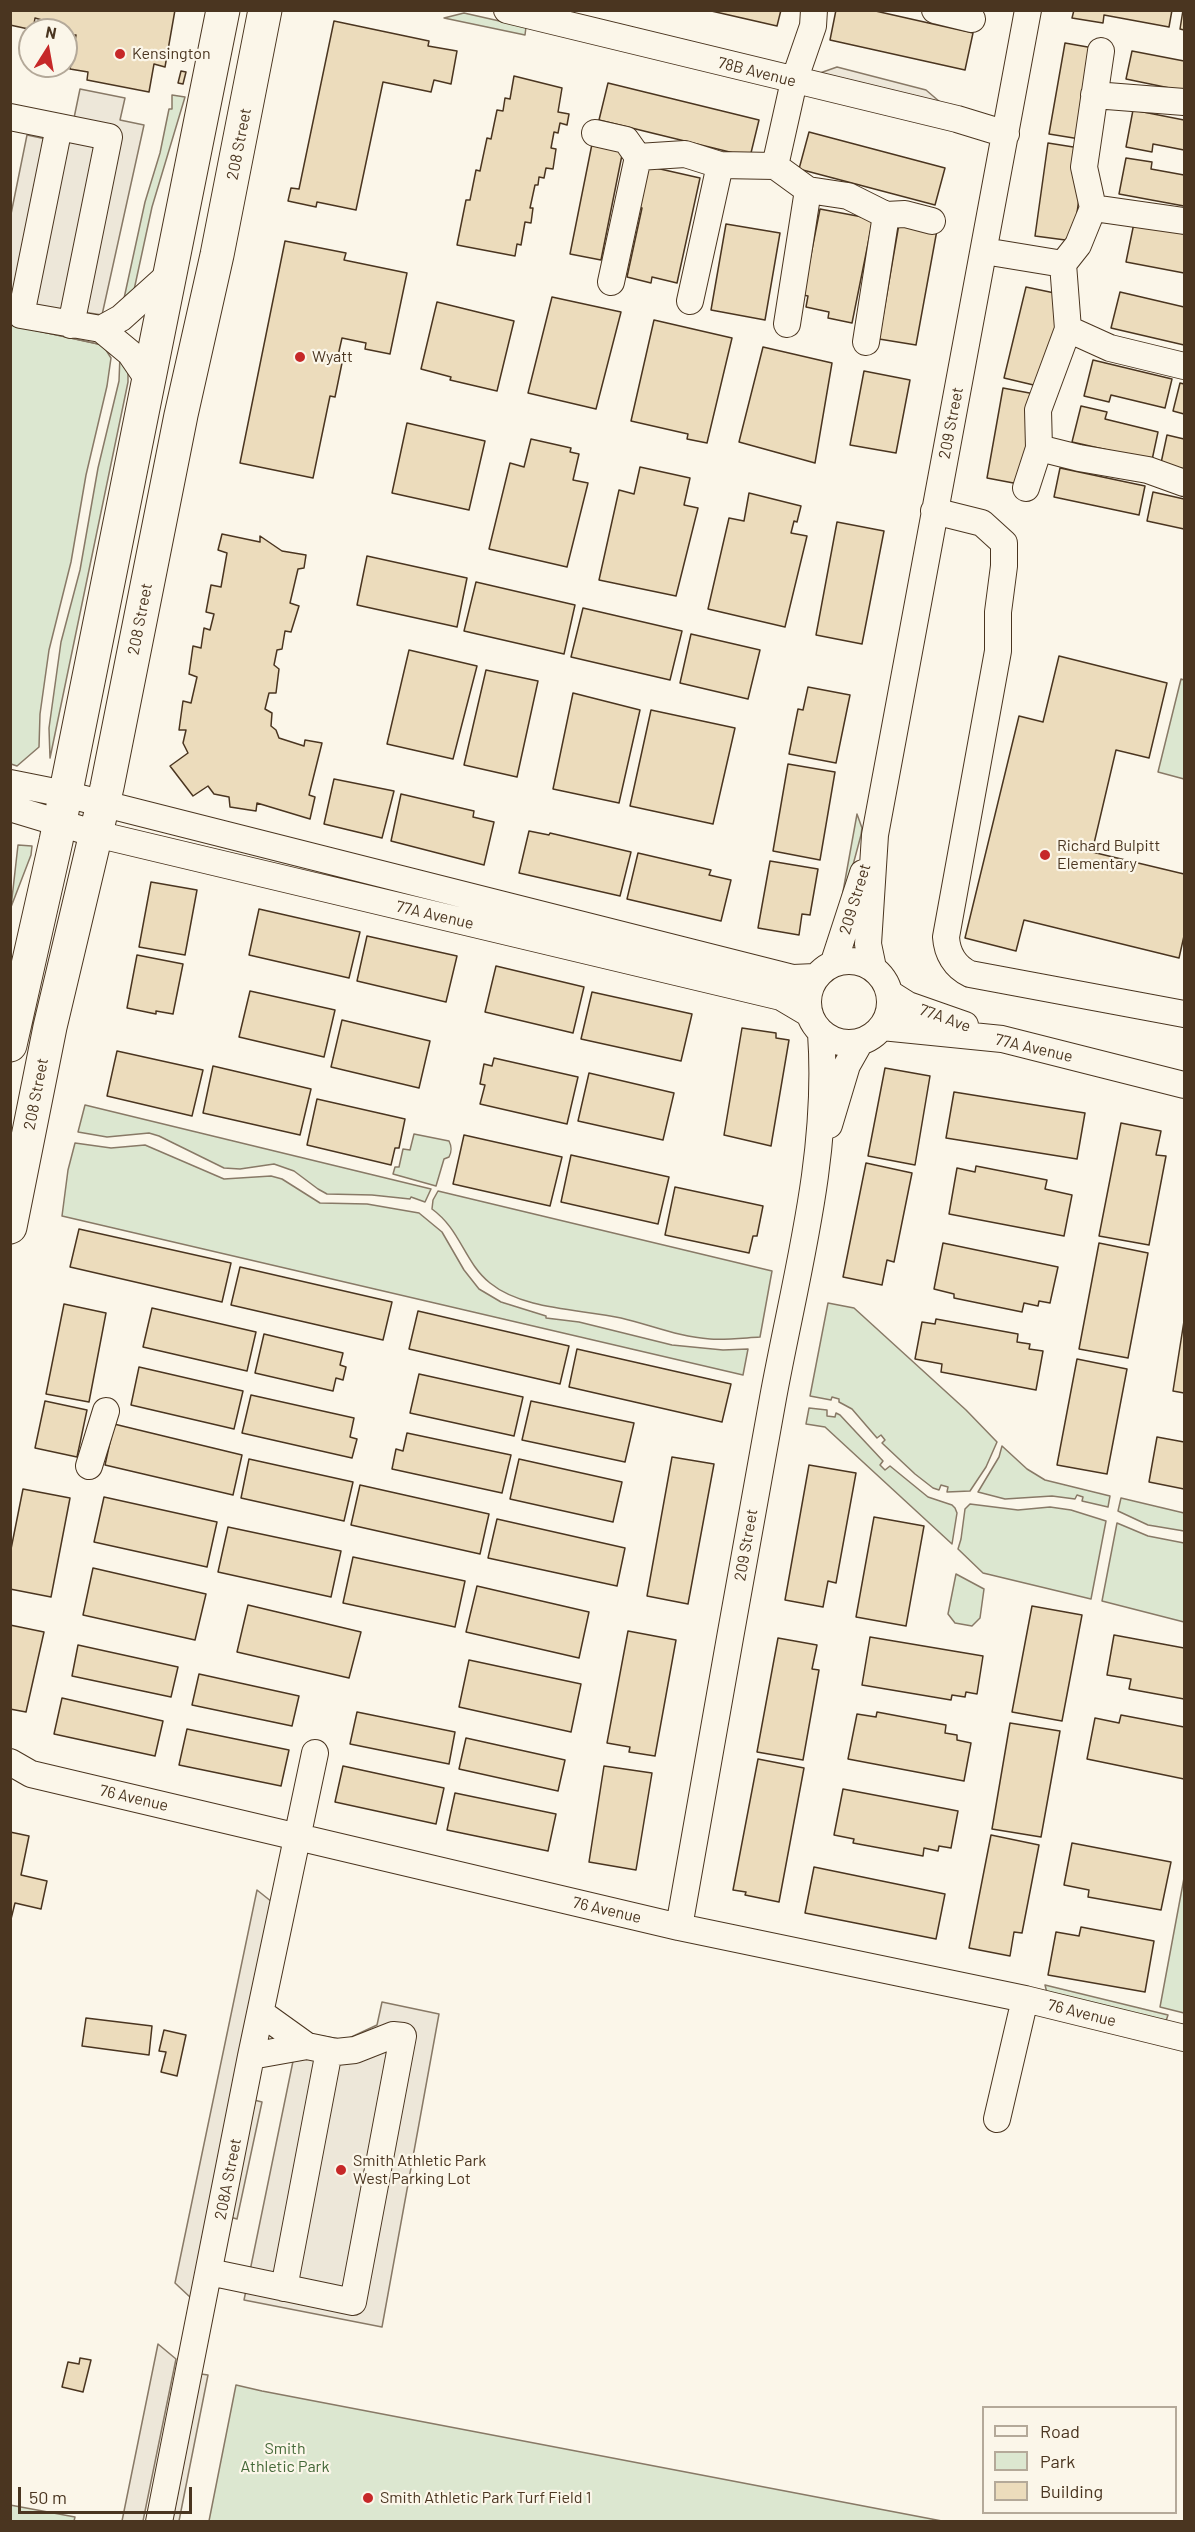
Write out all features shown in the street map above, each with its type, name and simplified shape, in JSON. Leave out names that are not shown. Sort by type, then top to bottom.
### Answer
[{"type":"main road","points":[[10,1045],[62,808],[223,10]]},
{"type":"main road","name":"208 Street","points":[[10,1227],[48,1038],[100,819],[178,426],[218,255],[265,10]]},
{"type":"street","name":"78B Avenue","points":[[507,10],[546,15],[794,81],[964,121],[1006,134]]},
{"type":"street","points":[[775,166],[794,81],[813,27],[814,10]]},
{"type":"street","points":[[935,10],[972,19]]},
{"type":"street","name":"209 Street","points":[[873,968],[868,944],[875,836],[1028,10]]},
{"type":"street","points":[[1026,488],[1039,448],[1038,410],[1068,329],[1063,264],[1078,245],[1093,208],[1084,167],[1101,51]]},
{"type":"street","points":[[1094,95],[1185,102]]},
{"type":"street","points":[[10,117],[109,137],[71,325]]},
{"type":"street","points":[[59,127],[21,315],[101,330],[130,352],[149,381]]},
{"type":"street","points":[[595,133],[626,140],[639,157]]},
{"type":"street","points":[[639,157],[685,154],[720,165],[775,166],[808,190],[848,196],[886,215],[905,214],[932,221]]},
{"type":"street","points":[[611,282],[639,157]]},
{"type":"street","points":[[690,301],[720,165]]},
{"type":"street","points":[[787,324],[808,190]]},
{"type":"street","points":[[1093,208],[1185,221]]},
{"type":"street","points":[[866,342],[886,215]]},
{"type":"street","points":[[984,251],[1063,264]]},
{"type":"street","points":[[101,330],[129,312],[171,273]]},
{"type":"street","points":[[1068,329],[1110,348],[1185,366]]},
{"type":"street","points":[[1039,448],[1079,458],[1148,470],[1185,483]]},
{"type":"street","points":[[934,511],[982,523],[1004,543],[1004,566],[998,612],[998,651],[946,937],[948,951],[957,965],[970,974],[1185,1014]]},
{"type":"street","points":[[10,783],[62,808]]},
{"type":"street","points":[[10,808],[62,808]]},
{"type":"street","name":"77A Avenue","points":[[62,808],[781,997],[815,1023]]},
{"type":"street","name":"77A Avenue","points":[[100,819],[793,978],[825,970]]},
{"type":"street","name":"209 Street","points":[[825,970],[875,836]]},
{"type":"street","points":[[848,960],[861,962],[873,968],[881,975],[890,993],[890,1005],[882,1027],[872,1036],[860,1042],[840,1042],[815,1023],[807,1000],[825,970],[848,960]]},
{"type":"street","name":"77A Ave","points":[[890,993],[908,1005],[1002,1039]]},
{"type":"street","name":"209 Street","points":[[679,1927],[769,1416],[812,1200],[817,1163],[823,1057],[815,1023]]},
{"type":"street","name":"77A Avenue","points":[[882,1027],[1002,1039],[1185,1085]]},
{"type":"street","name":"209 Street","points":[[817,1163],[847,1065],[860,1042]]},
{"type":"street","points":[[89,1466],[106,1411]]},
{"type":"street","name":"208A Street","points":[[159,2522],[251,2056],[315,1753]]},
{"type":"street","name":"76 Avenue","points":[[17,1771],[679,1927],[1025,1999],[1185,2038]]},
{"type":"street","points":[[997,2119],[1025,1999]]},
{"type":"street","points":[[261,2013],[318,2048]]},
{"type":"street","points":[[210,2272],[354,2302],[403,2036],[393,2036],[355,2050],[318,2048],[251,2056]]},
{"type":"street","points":[[284,2288],[318,2048]]},
{"type":"green space","points":[[464,13],[526,27],[525,35],[444,18]]},
{"type":"green space","points":[[172,95],[185,97],[152,207],[134,290],[123,303],[145,202],[160,153],[169,109],[172,109]]},
{"type":"green space","points":[[11,325],[107,346],[106,350],[111,358],[107,386],[86,475],[71,562],[49,650],[40,714],[39,747],[17,766],[11,764]]},
{"type":"green space","points":[[120,355],[128,367],[128,382],[50,758],[49,728],[61,642],[80,570],[98,468],[119,381]]},
{"type":"green space","points":[[1181,679],[1184,680],[1184,779],[1158,772]]},
{"type":"green space","points":[[857,814],[862,828],[861,835],[837,925]]},
{"type":"green space","points":[[18,845],[32,846],[31,855],[11,907]]},
{"type":"green space","points":[[85,1105],[431,1189],[425,1202],[411,1197],[410,1199],[327,1194],[294,1171],[274,1164],[240,1169],[224,1168],[149,1133],[107,1137],[78,1132]]},
{"type":"green space","points":[[414,1134],[450,1143],[451,1153],[444,1159],[436,1186],[393,1174],[395,1167],[399,1167],[403,1149],[410,1150]]},
{"type":"green space","points":[[75,1143],[111,1148],[145,1145],[224,1179],[271,1176],[282,1179],[320,1203],[367,1204],[419,1213],[442,1232],[464,1270],[479,1289],[501,1302],[546,1316],[546,1318],[579,1322],[672,1345],[723,1350],[748,1349],[743,1375],[62,1216],[68,1170]]},
{"type":"green space","points":[[438,1191],[772,1271],[760,1337],[716,1339],[687,1336],[621,1318],[535,1304],[503,1292],[481,1275],[450,1226],[432,1209],[433,1200]]},
{"type":"green space","points":[[828,1303],[854,1308],[966,1410],[997,1442],[986,1467],[970,1491],[947,1492],[948,1487],[941,1485],[939,1490],[933,1488],[882,1443],[885,1440],[881,1435],[877,1438],[852,1409],[839,1402],[839,1399],[832,1397],[831,1400],[810,1396]]},
{"type":"green space","points":[[809,1408],[827,1410],[827,1416],[835,1417],[836,1413],[840,1415],[883,1461],[880,1465],[885,1470],[890,1466],[928,1497],[952,1505],[957,1513],[952,1544],[825,1427],[806,1424]]},
{"type":"green space","points":[[1002,1446],[1027,1469],[1045,1480],[1110,1496],[1108,1507],[1082,1501],[1083,1497],[1077,1495],[1075,1499],[1052,1496],[1005,1499],[978,1492],[999,1457]]},
{"type":"green space","points":[[1121,1498],[1184,1513],[1184,1531],[1148,1525],[1118,1511]]},
{"type":"green space","points":[[970,1504],[1018,1510],[1050,1507],[1071,1510],[1106,1521],[1091,1599],[983,1573],[958,1549],[965,1509]]},
{"type":"green space","points":[[1117,1523],[1148,1536],[1184,1543],[1184,1622],[1102,1601]]},
{"type":"green space","points":[[956,1574],[984,1589],[980,1618],[972,1626],[955,1623],[948,1614]]},
{"type":"green space","points":[[1184,1878],[1184,2013],[1160,2007]]},
{"type":"green space","points":[[1045,1985],[1168,2015],[1166,2021],[1047,1993]]},
{"type":"green space","name":"Smith Athletic Park","points":[[236,2385],[262,2391],[942,2521],[209,2521]]},
{"type":"green space","points":[[10,2505],[75,2517],[74,2521],[11,2521]]},
{"type":"shaded area","points":[[837,67],[926,90],[940,102],[820,73]]},
{"type":"shaded area","points":[[80,89],[125,98],[120,120],[144,125],[102,315],[83,312],[103,345],[11,325],[11,214],[27,135],[46,139],[74,118]]},
{"type":"shaded area","points":[[257,1890],[272,1902],[191,2298],[175,2283]]},
{"type":"shaded area","name":"Smith Athletic Park West Parking Lot","points":[[382,2002],[439,2014],[382,2327],[244,2300],[299,2032],[345,2040],[377,2025]]},
{"type":"shaded area","points":[[254,2100],[262,2102],[237,2219],[230,2217]]},
{"type":"shaded area","points":[[158,2344],[176,2359],[143,2521],[122,2521]]},
{"type":"shaded area","points":[[201,2374],[208,2375],[179,2521],[172,2522]]},
{"type":"building","name":"Kensington","points":[[10,10],[175,10],[165,67],[154,64],[149,92],[87,80],[88,72],[78,70],[78,18],[18,18],[18,27],[10,25]]},
{"type":"building","points":[[707,10],[781,10],[777,26]]},
{"type":"building","points":[[836,10],[871,10],[973,33],[965,70],[830,40]]},
{"type":"building","points":[[1074,10],[1172,10],[1169,27],[1104,15],[1103,23],[1072,18]]},
{"type":"building","points":[[1184,10],[1184,30],[1180,29]]},
{"type":"building","points":[[334,21],[429,41],[428,46],[457,51],[451,84],[434,80],[431,92],[383,82],[356,210],[317,202],[316,207],[288,201],[291,188],[299,189]]},
{"type":"building","points":[[1065,43],[1099,49],[1086,140],[1049,134]]},
{"type":"building","points":[[1132,51],[1184,61],[1184,91],[1126,79]]},
{"type":"building","points":[[181,71],[186,72],[183,84],[178,83]]},
{"type":"building","points":[[514,76],[562,88],[558,112],[569,114],[567,125],[560,123],[558,133],[554,132],[551,148],[556,149],[553,169],[546,168],[544,178],[539,177],[538,185],[535,185],[530,208],[533,208],[531,223],[525,222],[521,245],[517,244],[515,256],[457,245],[466,200],[470,200],[476,170],[480,171],[487,138],[491,139],[497,110],[503,111],[505,98],[510,99]]},
{"type":"building","points":[[608,83],[759,120],[750,157],[599,120]]},
{"type":"building","points":[[1133,110],[1184,120],[1184,150],[1153,144],[1152,152],[1126,147]]},
{"type":"building","points":[[809,132],[945,168],[935,205],[799,169]]},
{"type":"building","points":[[1048,143],[1086,149],[1073,241],[1035,236]]},
{"type":"building","points":[[592,144],[623,150],[601,260],[570,254]]},
{"type":"building","points":[[1126,158],[1152,162],[1151,169],[1184,175],[1184,206],[1119,194]]},
{"type":"building","points":[[647,166],[700,178],[677,283],[652,277],[651,283],[627,277],[642,208],[637,207]]},
{"type":"building","points":[[820,209],[873,219],[852,323],[828,318],[829,312],[806,307],[808,296],[803,295]]},
{"type":"building","points":[[1134,223],[1184,233],[1184,273],[1126,262]]},
{"type":"building","points":[[726,224],[780,233],[765,320],[711,310]]},
{"type":"building","points":[[899,224],[937,230],[916,345],[879,339]]},
{"type":"building","name":"Wyatt","points":[[285,241],[346,253],[344,260],[407,273],[390,354],[365,349],[366,343],[342,338],[337,360],[342,363],[335,397],[330,396],[313,478],[240,463]]},
{"type":"building","points":[[1026,287],[1064,295],[1042,387],[1004,378]]},
{"type":"building","points":[[1120,292],[1184,307],[1184,345],[1111,328]]},
{"type":"building","points":[[552,297],[621,312],[596,409],[528,393]]},
{"type":"building","points":[[437,302],[514,321],[497,391],[450,380],[451,377],[421,369]]},
{"type":"building","points":[[654,320],[732,338],[707,443],[687,439],[688,434],[631,421]]},
{"type":"building","points":[[763,347],[832,363],[815,463],[739,442]]},
{"type":"building","points":[[1093,360],[1172,379],[1165,408],[1111,395],[1109,402],[1084,396]]},
{"type":"building","points":[[864,371],[910,380],[896,453],[850,445]]},
{"type":"building","points":[[1180,383],[1184,384],[1184,414],[1173,411]]},
{"type":"building","points":[[1003,388],[1040,395],[1024,485],[987,478]]},
{"type":"building","points":[[1081,406],[1107,412],[1105,419],[1158,432],[1152,460],[1072,442]]},
{"type":"building","points":[[407,423],[485,441],[469,510],[392,493]]},
{"type":"building","points":[[1167,435],[1184,439],[1184,469],[1161,463]]},
{"type":"building","points":[[531,439],[571,448],[570,452],[579,454],[573,480],[588,483],[567,567],[489,549],[510,463],[524,467]]},
{"type":"building","points":[[640,467],[690,478],[684,505],[698,508],[676,596],[599,580],[619,490],[634,494]]},
{"type":"building","points":[[1060,468],[1145,486],[1139,515],[1054,497]]},
{"type":"building","points":[[1153,492],[1184,499],[1184,529],[1147,521]]},
{"type":"building","points":[[749,493],[801,506],[797,522],[794,521],[791,533],[807,536],[785,627],[708,609],[729,518],[744,521]]},
{"type":"building","points":[[837,522],[884,531],[862,644],[816,635]]},
{"type":"building","points":[[222,534],[260,542],[260,536],[282,551],[306,555],[304,568],[298,569],[290,603],[299,606],[291,632],[285,631],[282,649],[277,650],[274,665],[279,669],[276,693],[269,693],[265,709],[272,713],[271,726],[276,730],[279,738],[304,746],[305,740],[322,743],[309,795],[315,797],[310,819],[257,803],[256,811],[230,807],[229,797],[214,794],[208,786],[193,796],[170,766],[188,753],[183,743],[186,730],[179,730],[183,701],[191,703],[197,677],[189,674],[193,646],[201,648],[204,628],[210,630],[214,614],[206,612],[211,585],[221,587],[227,553],[218,550]]},
{"type":"building","points":[[367,556],[467,578],[457,627],[357,605]]},
{"type":"building","points":[[476,582],[575,605],[564,654],[464,631]]},
{"type":"building","points":[[583,608],[682,631],[670,680],[571,657]]},
{"type":"building","points":[[691,634],[760,650],[748,699],[680,683]]},
{"type":"building","points":[[409,650],[477,666],[453,759],[387,744]]},
{"type":"building","points":[[1059,656],[1167,683],[1149,758],[1116,750],[1092,852],[1184,874],[1184,936],[1179,958],[1024,920],[1016,951],[965,938],[1019,716],[1043,722]]},
{"type":"building","points":[[486,670],[538,681],[517,777],[464,765]]},
{"type":"building","points":[[808,687],[850,695],[836,763],[789,754],[798,709],[803,710]]},
{"type":"building","points":[[573,693],[640,710],[619,803],[553,789]]},
{"type":"building","points":[[651,710],[735,728],[713,824],[630,806]]},
{"type":"building","points":[[788,764],[835,772],[820,860],[773,851]]},
{"type":"building","points":[[334,779],[394,791],[382,838],[324,824]]},
{"type":"building","points":[[401,794],[474,811],[473,817],[494,822],[484,865],[391,841]]},
{"type":"building","points":[[529,831],[549,835],[550,833],[631,852],[620,896],[519,873]]},
{"type":"building","points":[[638,853],[711,870],[709,875],[731,880],[721,921],[627,899]]},
{"type":"building","points":[[770,861],[818,869],[810,915],[802,914],[799,935],[758,928]]},
{"type":"building","points":[[151,882],[197,890],[185,955],[139,947]]},
{"type":"building","points":[[259,909],[360,932],[349,978],[249,955]]},
{"type":"building","points":[[367,936],[457,956],[446,1002],[357,981]]},
{"type":"building","points":[[137,955],[183,964],[173,1014],[156,1011],[156,1014],[127,1008]]},
{"type":"building","points":[[496,966],[584,987],[573,1033],[485,1012]]},
{"type":"building","points":[[250,991],[335,1010],[324,1057],[239,1037]]},
{"type":"building","points":[[592,992],[692,1014],[681,1061],[581,1039]]},
{"type":"building","points":[[342,1020],[430,1041],[419,1088],[331,1067]]},
{"type":"building","points":[[742,1028],[776,1033],[776,1038],[789,1040],[771,1146],[724,1135]]},
{"type":"building","points":[[117,1051],[203,1070],[192,1116],[107,1096]]},
{"type":"building","points":[[494,1058],[578,1077],[567,1124],[480,1104],[485,1085],[480,1084],[484,1064],[492,1066]]},
{"type":"building","points":[[213,1066],[311,1089],[300,1135],[203,1113]]},
{"type":"building","points":[[885,1068],[930,1076],[915,1165],[868,1156]]},
{"type":"building","points":[[589,1073],[674,1093],[663,1140],[578,1121]]},
{"type":"building","points":[[954,1092],[1085,1113],[1077,1159],[946,1138]]},
{"type":"building","points":[[317,1099],[405,1119],[399,1148],[395,1148],[391,1165],[307,1145]]},
{"type":"building","points":[[1121,1123],[1161,1131],[1156,1155],[1166,1156],[1149,1245],[1099,1236]]},
{"type":"building","points":[[464,1135],[562,1157],[550,1206],[453,1184]]},
{"type":"building","points":[[571,1155],[669,1177],[658,1224],[561,1202]]},
{"type":"building","points":[[866,1163],[912,1173],[894,1262],[887,1260],[882,1285],[843,1277]]},
{"type":"building","points":[[976,1166],[1047,1180],[1045,1189],[1072,1195],[1064,1236],[949,1214],[957,1168],[975,1172]]},
{"type":"building","points":[[675,1187],[763,1206],[757,1236],[753,1236],[749,1253],[665,1235]]},
{"type":"building","points":[[79,1229],[231,1263],[222,1302],[70,1267]]},
{"type":"building","points":[[943,1243],[1058,1267],[1050,1303],[1039,1301],[1038,1306],[1024,1303],[1022,1312],[954,1298],[954,1294],[934,1289]]},
{"type":"building","points":[[1099,1243],[1148,1253],[1128,1358],[1079,1349]]},
{"type":"building","points":[[240,1267],[392,1302],[383,1340],[231,1305]]},
{"type":"building","points":[[64,1304],[106,1313],[89,1402],[46,1394]]},
{"type":"building","points":[[152,1308],[256,1332],[247,1371],[143,1347]]},
{"type":"building","points":[[418,1311],[569,1346],[560,1384],[409,1349]]},
{"type":"building","points":[[936,1319],[1018,1334],[1017,1342],[1030,1344],[1029,1349],[1043,1351],[1036,1390],[941,1372],[942,1364],[915,1359],[922,1322],[935,1324]]},
{"type":"building","points":[[1184,1321],[1184,1393],[1173,1391]]},
{"type":"building","points":[[264,1334],[343,1353],[340,1365],[346,1367],[343,1380],[336,1378],[333,1391],[255,1373]]},
{"type":"building","points":[[577,1349],[731,1384],[722,1422],[569,1387]]},
{"type":"building","points":[[1077,1359],[1127,1369],[1107,1474],[1057,1465]]},
{"type":"building","points":[[139,1367],[243,1391],[234,1429],[131,1405]]},
{"type":"building","points":[[419,1374],[523,1397],[514,1436],[410,1413]]},
{"type":"building","points":[[251,1395],[354,1418],[350,1437],[357,1439],[352,1458],[242,1433]]},
{"type":"building","points":[[45,1401],[87,1410],[77,1457],[35,1448]]},
{"type":"building","points":[[531,1401],[634,1423],[625,1462],[522,1440]]},
{"type":"building","points":[[114,1424],[242,1455],[233,1495],[105,1465]]},
{"type":"building","points":[[407,1433],[511,1455],[502,1493],[392,1469],[396,1449],[403,1451]]},
{"type":"building","points":[[1157,1437],[1184,1442],[1184,1489],[1149,1482]]},
{"type":"building","points":[[672,1457],[714,1464],[688,1604],[647,1596]]},
{"type":"building","points":[[249,1459],[353,1482],[344,1521],[241,1498]]},
{"type":"building","points":[[519,1459],[622,1482],[613,1522],[510,1499]]},
{"type":"building","points":[[809,1465],[856,1473],[836,1583],[828,1581],[823,1607],[785,1600]]},
{"type":"building","points":[[360,1485],[489,1514],[480,1554],[351,1525]]},
{"type":"building","points":[[23,1489],[70,1498],[51,1597],[10,1589],[10,1554]]},
{"type":"building","points":[[104,1497],[217,1522],[207,1567],[94,1542]]},
{"type":"building","points":[[874,1517],[924,1526],[906,1626],[856,1617]]},
{"type":"building","points":[[497,1519],[625,1548],[617,1586],[488,1558]]},
{"type":"building","points":[[228,1527],[341,1551],[331,1597],[218,1572]]},
{"type":"building","points":[[353,1557],[465,1581],[455,1627],[343,1603]]},
{"type":"building","points":[[93,1568],[206,1594],[195,1640],[83,1615]]},
{"type":"building","points":[[477,1586],[589,1612],[579,1658],[466,1632]]},
{"type":"building","points":[[248,1605],[361,1632],[349,1678],[237,1652]]},
{"type":"building","points":[[1032,1606],[1082,1615],[1062,1721],[1012,1712]]},
{"type":"building","points":[[10,1625],[44,1632],[26,1712],[10,1709]]},
{"type":"building","points":[[628,1631],[676,1640],[655,1756],[629,1752],[630,1747],[607,1743]]},
{"type":"building","points":[[1114,1635],[1184,1648],[1184,1699],[1129,1689],[1131,1679],[1107,1675]]},
{"type":"building","points":[[870,1637],[983,1656],[977,1694],[966,1692],[965,1697],[952,1695],[951,1700],[862,1685]]},
{"type":"building","points":[[778,1638],[817,1645],[812,1669],[819,1670],[803,1760],[757,1752]]},
{"type":"building","points":[[78,1645],[178,1667],[171,1697],[72,1676]]},
{"type":"building","points":[[469,1660],[581,1684],[571,1732],[459,1707]]},
{"type":"building","points":[[199,1674],[299,1696],[292,1726],[192,1705]]},
{"type":"building","points":[[62,1698],[163,1721],[155,1756],[54,1734]]},
{"type":"building","points":[[357,1712],[455,1732],[449,1764],[350,1744]]},
{"type":"building","points":[[877,1712],[946,1725],[945,1733],[957,1735],[957,1740],[971,1743],[964,1781],[848,1759],[857,1714],[876,1717]]},
{"type":"building","points":[[1121,1715],[1184,1727],[1184,1779],[1087,1759],[1095,1718],[1119,1723]]},
{"type":"building","points":[[1010,1723],[1060,1731],[1041,1837],[992,1829]]},
{"type":"building","points":[[187,1729],[289,1750],[281,1786],[179,1765]]},
{"type":"building","points":[[466,1738],[565,1760],[558,1791],[459,1769]]},
{"type":"building","points":[[758,1759],[804,1768],[779,1902],[745,1895],[746,1892],[733,1890]]},
{"type":"building","points":[[343,1766],[444,1788],[436,1824],[335,1802]]},
{"type":"building","points":[[604,1766],[652,1773],[636,1870],[589,1862]]},
{"type":"building","points":[[843,1789],[958,1811],[951,1848],[939,1846],[938,1851],[924,1848],[923,1856],[853,1843],[854,1839],[834,1835]]},
{"type":"building","points":[[455,1793],[556,1814],[548,1851],[447,1830]]},
{"type":"building","points":[[10,1832],[29,1836],[21,1875],[47,1881],[41,1909],[15,1903],[10,1923]]},
{"type":"building","points":[[991,1835],[1039,1845],[1022,1933],[1014,1932],[1010,1956],[969,1948]]},
{"type":"building","points":[[1072,1843],[1171,1862],[1161,1910],[1088,1897],[1089,1890],[1064,1885]]},
{"type":"building","points":[[814,1867],[945,1894],[936,1939],[805,1913]]},
{"type":"building","points":[[1081,1927],[1154,1941],[1145,1992],[1048,1975],[1056,1932],[1079,1936]]},
{"type":"building","points":[[86,2018],[152,2026],[149,2055],[82,2046]]},
{"type":"building","points":[[164,2030],[186,2035],[177,2076],[161,2072],[166,2052],[159,2051]]},
{"type":"building","points":[[80,2358],[91,2360],[83,2392],[62,2387],[68,2362],[79,2364]]},
{"type":"place","name":"Kensington","points":[[120,54]]},
{"type":"place","name":"Wyatt","points":[[300,357]]},
{"type":"place","name":"Richard Bulpitt Elementary","points":[[1045,855]]},
{"type":"place","name":"Smith Athletic Park West Parking Lot","points":[[341,2170]]},
{"type":"place","name":"Smith Athletic Park Turf Field 1","points":[[368,2498]]}]
